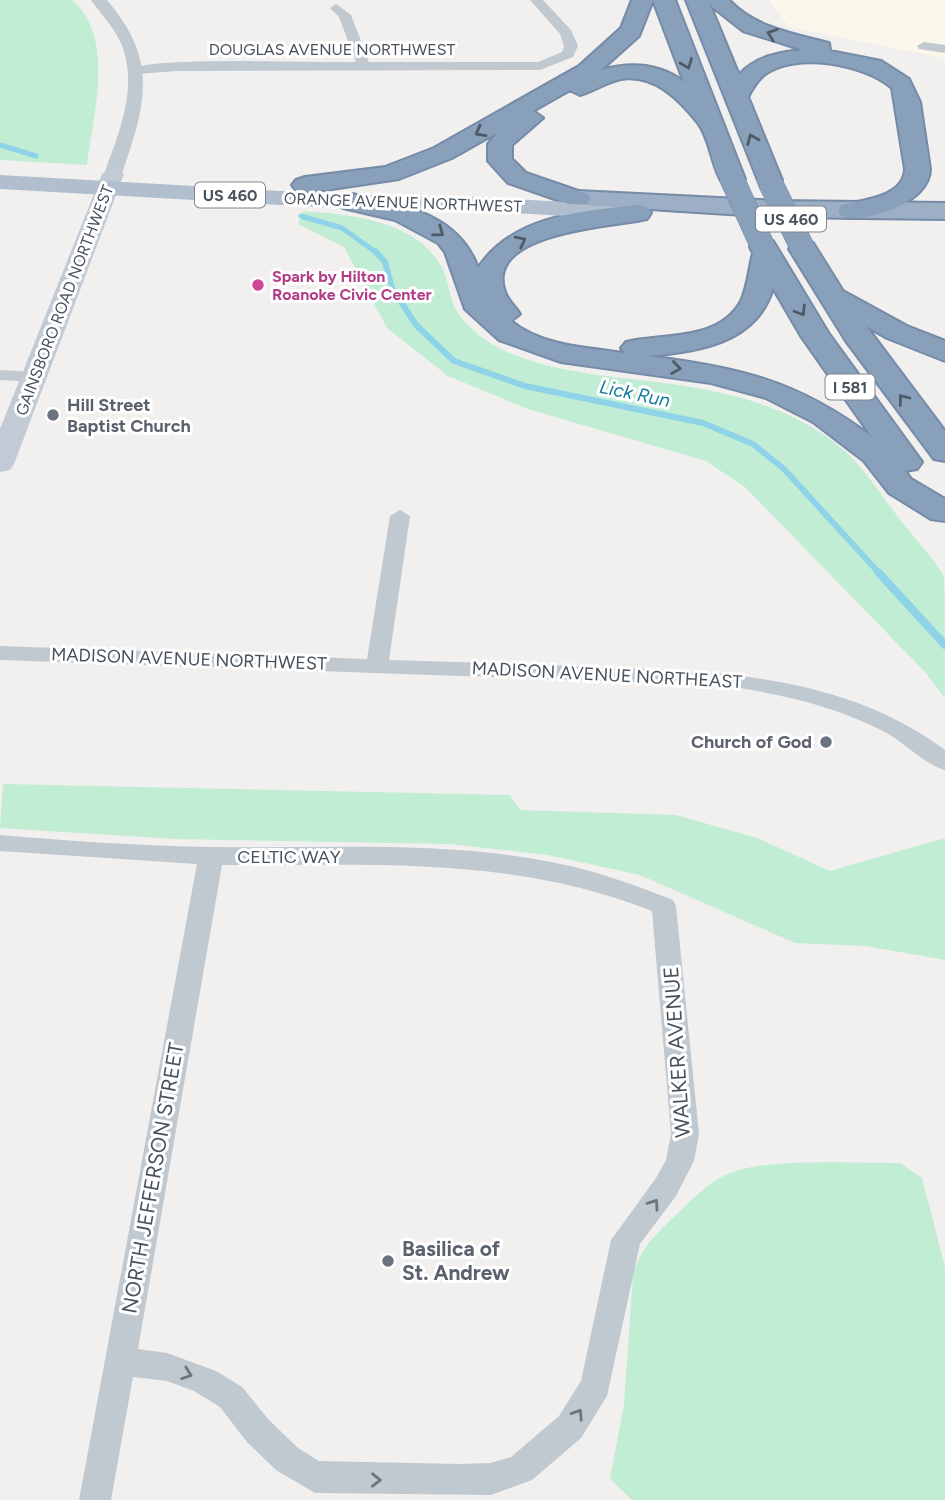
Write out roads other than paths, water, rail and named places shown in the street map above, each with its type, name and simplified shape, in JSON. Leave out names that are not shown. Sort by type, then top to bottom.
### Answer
[{"type":"highway","points":[[305,185],[390,174],[435,157],[587,71],[631,31],[643,0]]},
{"type":"highway","name":"I 581","points":[[664,0],[732,179],[765,250],[853,390],[944,513]]},
{"type":"highway","name":"I 581","points":[[698,0],[769,180],[803,249],[830,294],[895,389],[945,452]]},
{"type":"highway","points":[[717,0],[734,16],[761,31],[801,43],[884,61],[908,74],[919,89],[929,168],[941,184]]},
{"type":"highway","points":[[735,98],[758,68],[792,58],[826,57],[855,62],[893,77],[906,93],[918,176],[909,190],[901,195],[851,211]]},
{"type":"highway","points":[[578,199],[529,184],[508,171],[498,152],[506,136],[594,79],[624,72],[650,74],[668,81],[692,108],[709,120]]},
{"type":"highway","name":"US 460","points":[[578,199],[851,211],[945,211]]},
{"type":"highway","points":[[352,202],[404,214],[447,237],[458,250],[478,309],[509,334],[561,354],[714,374],[777,392],[824,415],[875,454],[900,486],[944,513]]},
{"type":"highway","points":[[638,213],[576,221],[543,230],[505,249],[489,274],[491,293],[496,302],[517,322],[564,342],[612,348],[682,343],[717,333],[746,314],[757,295],[765,250]]},
{"type":"highway","name":"US 460","points":[[638,213],[805,220],[945,221]]},
{"type":"highway","points":[[830,294],[897,332],[945,352]]},
{"type":"main road","name":"ORANGE AVENUE NORTHWEST","points":[[0,168],[111,181],[352,202],[488,204],[638,213]]},
{"type":"main road","name":"GAINSBORO ROAD NORTHWEST","points":[[0,464],[111,181]]},
{"type":"main road","name":"ORANGE AVENUE NORTHWEST","points":[[0,182],[305,185],[578,199]]},
{"type":"street","points":[[99,0],[123,31],[137,70],[139,85],[127,136],[111,181]]},
{"type":"street","name":"DOUGLAS AVENUE NORTHWEST","points":[[137,70],[176,67],[550,65],[568,54],[570,39],[539,3]]},
{"type":"street","points":[[336,8],[345,15],[364,67]]},
{"type":"street","points":[[924,46],[945,48]]},
{"type":"street","points":[[0,375],[34,377]]},
{"type":"street","points":[[377,666],[400,516]]},
{"type":"street","name":"MADISON AVENUE NORTHWEST","points":[[0,653],[377,666]]},
{"type":"street","name":"MADISON AVENUE NORTHEAST","points":[[377,666],[719,678],[760,683],[831,701],[877,720],[945,762]]},
{"type":"street","name":"CELTIC WAY","points":[[0,843],[83,851],[211,856],[418,857],[533,869],[578,877]]},
{"type":"street","name":"NORTH JEFFERSON STREET","points":[[95,1500],[211,856]]},
{"type":"street","name":"WALKER AVENUE","points":[[120,1361],[167,1367],[205,1381],[231,1397],[258,1431],[287,1459],[314,1477],[491,1479],[521,1469],[569,1427],[597,1386],[626,1240],[666,1187],[680,1161],[685,1134],[664,906],[636,893],[578,877]]},
{"type":"waterway","name":"Lick Run","points":[[0,145],[36,156]]},
{"type":"waterway","name":"Lick Run","points":[[301,216],[342,228],[376,253]]},
{"type":"waterway","name":"Lick Run","points":[[376,253],[385,262],[392,288],[416,325],[454,361],[525,386],[703,423],[753,444],[784,469],[880,574]]},
{"type":"waterway","name":"Lick Run","points":[[878,572],[945,645]]},
{"type":"place","name":"Spark by Hilton Roanoke Civic Center","points":[[258,285]]},
{"type":"place","name":"Hill Street Baptist Church","points":[[53,415]]},
{"type":"place","name":"Church of God","points":[[826,742]]},
{"type":"place","name":"Basilica of St. Andrew","points":[[388,1261]]}]
